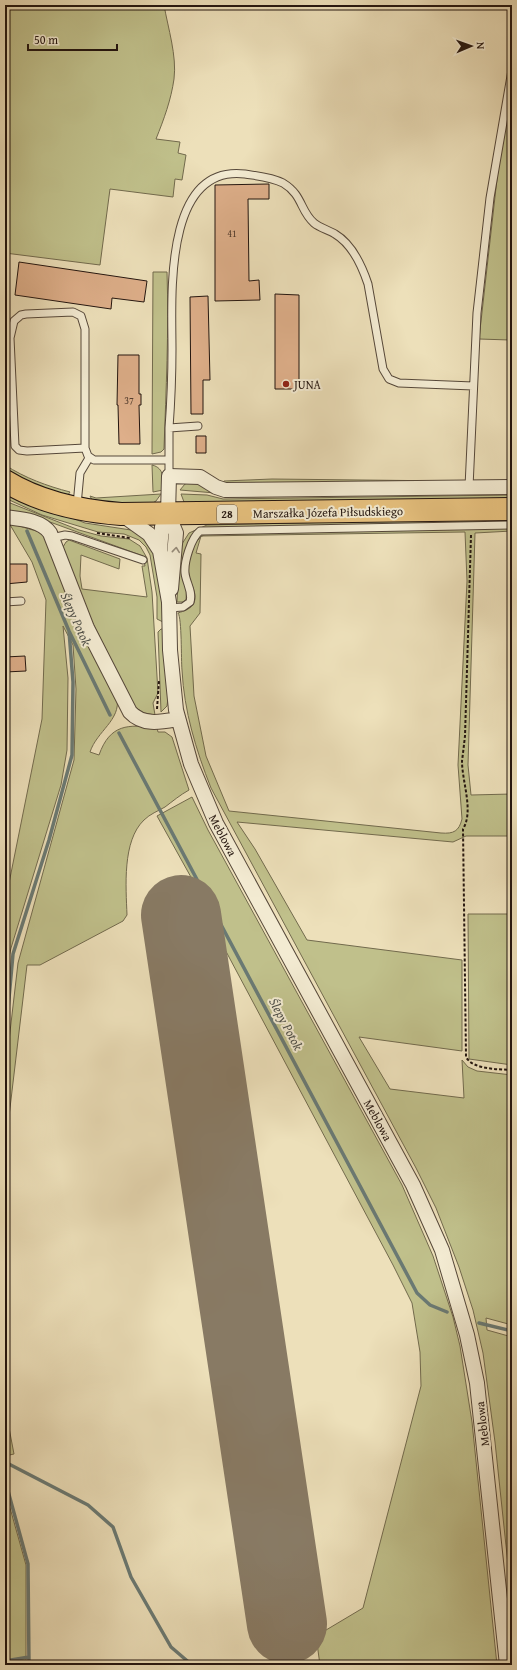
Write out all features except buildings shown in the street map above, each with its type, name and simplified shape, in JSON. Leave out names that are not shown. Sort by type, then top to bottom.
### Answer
[{"type":"main road","name":"Marszałka Józefa Piłsudskiego","points":[[5,481],[29,493],[77,508],[121,514],[512,509]]},
{"type":"street","points":[[168,514],[169,476],[200,477],[216,487],[225,490],[512,486]]},
{"type":"street","name":"Meblowa","points":[[121,514],[149,534],[160,551]]},
{"type":"street","name":"Meblowa","points":[[168,514],[162,527],[160,551],[169,605],[172,675],[178,719],[191,764],[216,823],[413,1185],[442,1250],[468,1335],[477,1383],[507,1665]]},
{"type":"street","name":"Meblowa","points":[[168,514],[175,527],[176,538],[169,605]]},
{"type":"street","points":[[5,517],[38,523],[48,530],[87,628],[130,712],[137,718],[147,722],[178,719]]},
{"type":"lane","points":[[469,487],[477,313],[490,198],[512,70]]},
{"type":"lane","points":[[169,476],[174,255],[187,213],[197,192],[210,180],[226,174],[263,177],[281,182],[299,198],[314,223],[339,236],[348,245],[364,271],[368,284],[383,369],[389,379],[400,383],[473,386]]},
{"type":"lane","points":[[85,448],[27,451],[19,450],[15,446],[10,338],[14,321],[21,315],[69,312],[76,313],[83,319],[85,329],[85,448],[89,458],[94,460],[169,460]]},
{"type":"lane","points":[[169,428],[198,426]]},
{"type":"lane","points":[[77,508],[80,473],[89,458]]},
{"type":"lane","points":[[169,605],[183,607],[190,602],[191,595],[185,575],[186,567],[193,542],[200,531],[512,525]]},
{"type":"lane","points":[[52,538],[65,535],[72,536],[143,560]]},
{"type":"lane","points":[[5,602],[20,601]]},
{"type":"path","points":[[471,525],[471,578],[462,762],[467,808],[466,824],[463,829],[466,1057],[468,1062],[477,1066],[512,1070]]},
{"type":"path","points":[[93,532],[132,538]]},
{"type":"path","points":[[158,714],[159,675]]},
{"type":"green space","points":[[5,5],[164,5],[175,70],[169,102],[156,139],[180,142],[178,153],[186,155],[182,180],[175,179],[173,197],[110,189],[100,265],[5,253]]},
{"type":"green space","points":[[512,88],[512,321],[510,340],[479,339],[498,170]]},
{"type":"green space","points":[[153,272],[167,272],[168,316],[164,449],[161,452],[152,454]]},
{"type":"green space","points":[[5,465],[36,481],[70,492],[68,495],[40,487],[5,470]]},
{"type":"green space","points":[[152,465],[161,472],[163,478],[163,490],[153,492]]},
{"type":"green space","points":[[272,479],[453,481],[229,485],[223,483],[224,481]]},
{"type":"green space","points":[[194,481],[215,493],[180,490],[185,484]]},
{"type":"green space","points":[[5,492],[85,523],[131,530],[140,534],[153,548],[162,599],[163,622],[157,619],[157,597],[150,555],[146,547],[139,540],[124,534],[98,532],[42,515],[5,498]]},
{"type":"green space","points":[[161,494],[156,501],[151,504],[117,503],[92,500],[90,496],[96,498]]},
{"type":"green space","points":[[181,494],[207,495],[223,499],[512,495],[512,501],[188,504],[184,502]]},
{"type":"green space","points":[[5,501],[79,530],[101,536],[129,539],[140,546],[147,558],[152,592],[158,693],[153,703],[155,715],[144,713],[133,706],[85,607],[63,547],[69,540],[120,559],[119,569],[81,555],[80,576],[82,589],[147,597],[142,566],[145,566],[143,556],[39,518],[5,510]]},
{"type":"green space","points":[[512,518],[512,522],[202,528],[189,543],[186,600],[183,602],[177,602],[180,547],[189,533],[207,525]]},
{"type":"green space","points":[[9,523],[43,533],[117,698],[117,706],[112,719],[93,745],[90,752],[99,755],[103,745],[109,737],[121,728],[137,726],[157,728],[158,732],[165,732],[172,737],[189,790],[149,816],[137,829],[132,840],[127,865],[127,915],[123,921],[40,965],[27,965],[5,1150],[5,1075],[18,963],[74,760],[76,689],[73,645],[63,626],[68,678],[67,750],[61,785],[11,948],[5,974],[5,903],[42,719],[46,600],[32,562]]},
{"type":"green space","points":[[512,528],[512,531],[475,533],[468,765],[471,795],[512,794],[512,836],[466,836],[453,842],[237,822],[255,849],[307,940],[462,960],[462,1051],[359,1037],[390,1089],[464,1098],[462,1060],[468,1067],[477,1071],[512,1075],[512,1325],[486,1318],[487,1330],[512,1337],[512,1602],[495,1442],[483,1353],[473,1310],[459,1267],[436,1208],[416,1168],[211,788],[200,759],[185,700],[178,613],[185,611],[194,603],[195,596],[188,569],[194,545],[201,537],[196,553],[201,554],[200,613],[190,626],[194,696],[206,756],[229,811],[441,833],[453,832],[457,829],[462,819],[458,765],[467,581],[465,532],[203,536],[206,534]]},
{"type":"green space","points":[[163,629],[168,698],[167,706],[161,712],[158,632]]},
{"type":"green space","points":[[192,797],[208,830],[402,1185],[433,1256],[453,1317],[460,1346],[472,1422],[497,1665],[320,1665],[316,1636],[363,1608],[421,1386],[420,1352],[412,1303],[213,927],[212,915],[157,816]]},
{"type":"green space","points":[[468,914],[512,914],[512,1065],[469,1059]]},
{"type":"green space","points":[[5,1407],[14,1454],[5,1456]]},
{"type":"green space","points":[[5,1490],[26,1565],[26,1665],[5,1665]]},
{"type":"waterway","name":"Ślepy Potok","points":[[27,531],[69,631],[110,715]]},
{"type":"waterway","points":[[5,1042],[13,954],[49,840],[72,755],[73,682],[69,631]]},
{"type":"waterway","name":"Ślepy Potok","points":[[119,733],[417,1293],[430,1305],[447,1312]]},
{"type":"waterway","name":"Ślepy Potok","points":[[479,1323],[512,1331]]},
{"type":"waterway","points":[[5,1462],[88,1505],[113,1527],[131,1577],[171,1647],[192,1665]]},
{"type":"waterway","points":[[5,1480],[28,1564],[29,1665]]},
{"type":"waterway","points":[[5,1661],[29,1657]]},
{"type":"runway","points":[[181,915],[287,1624]]},
{"type":"place","name":"JUNA","points":[[286,384]]}]
